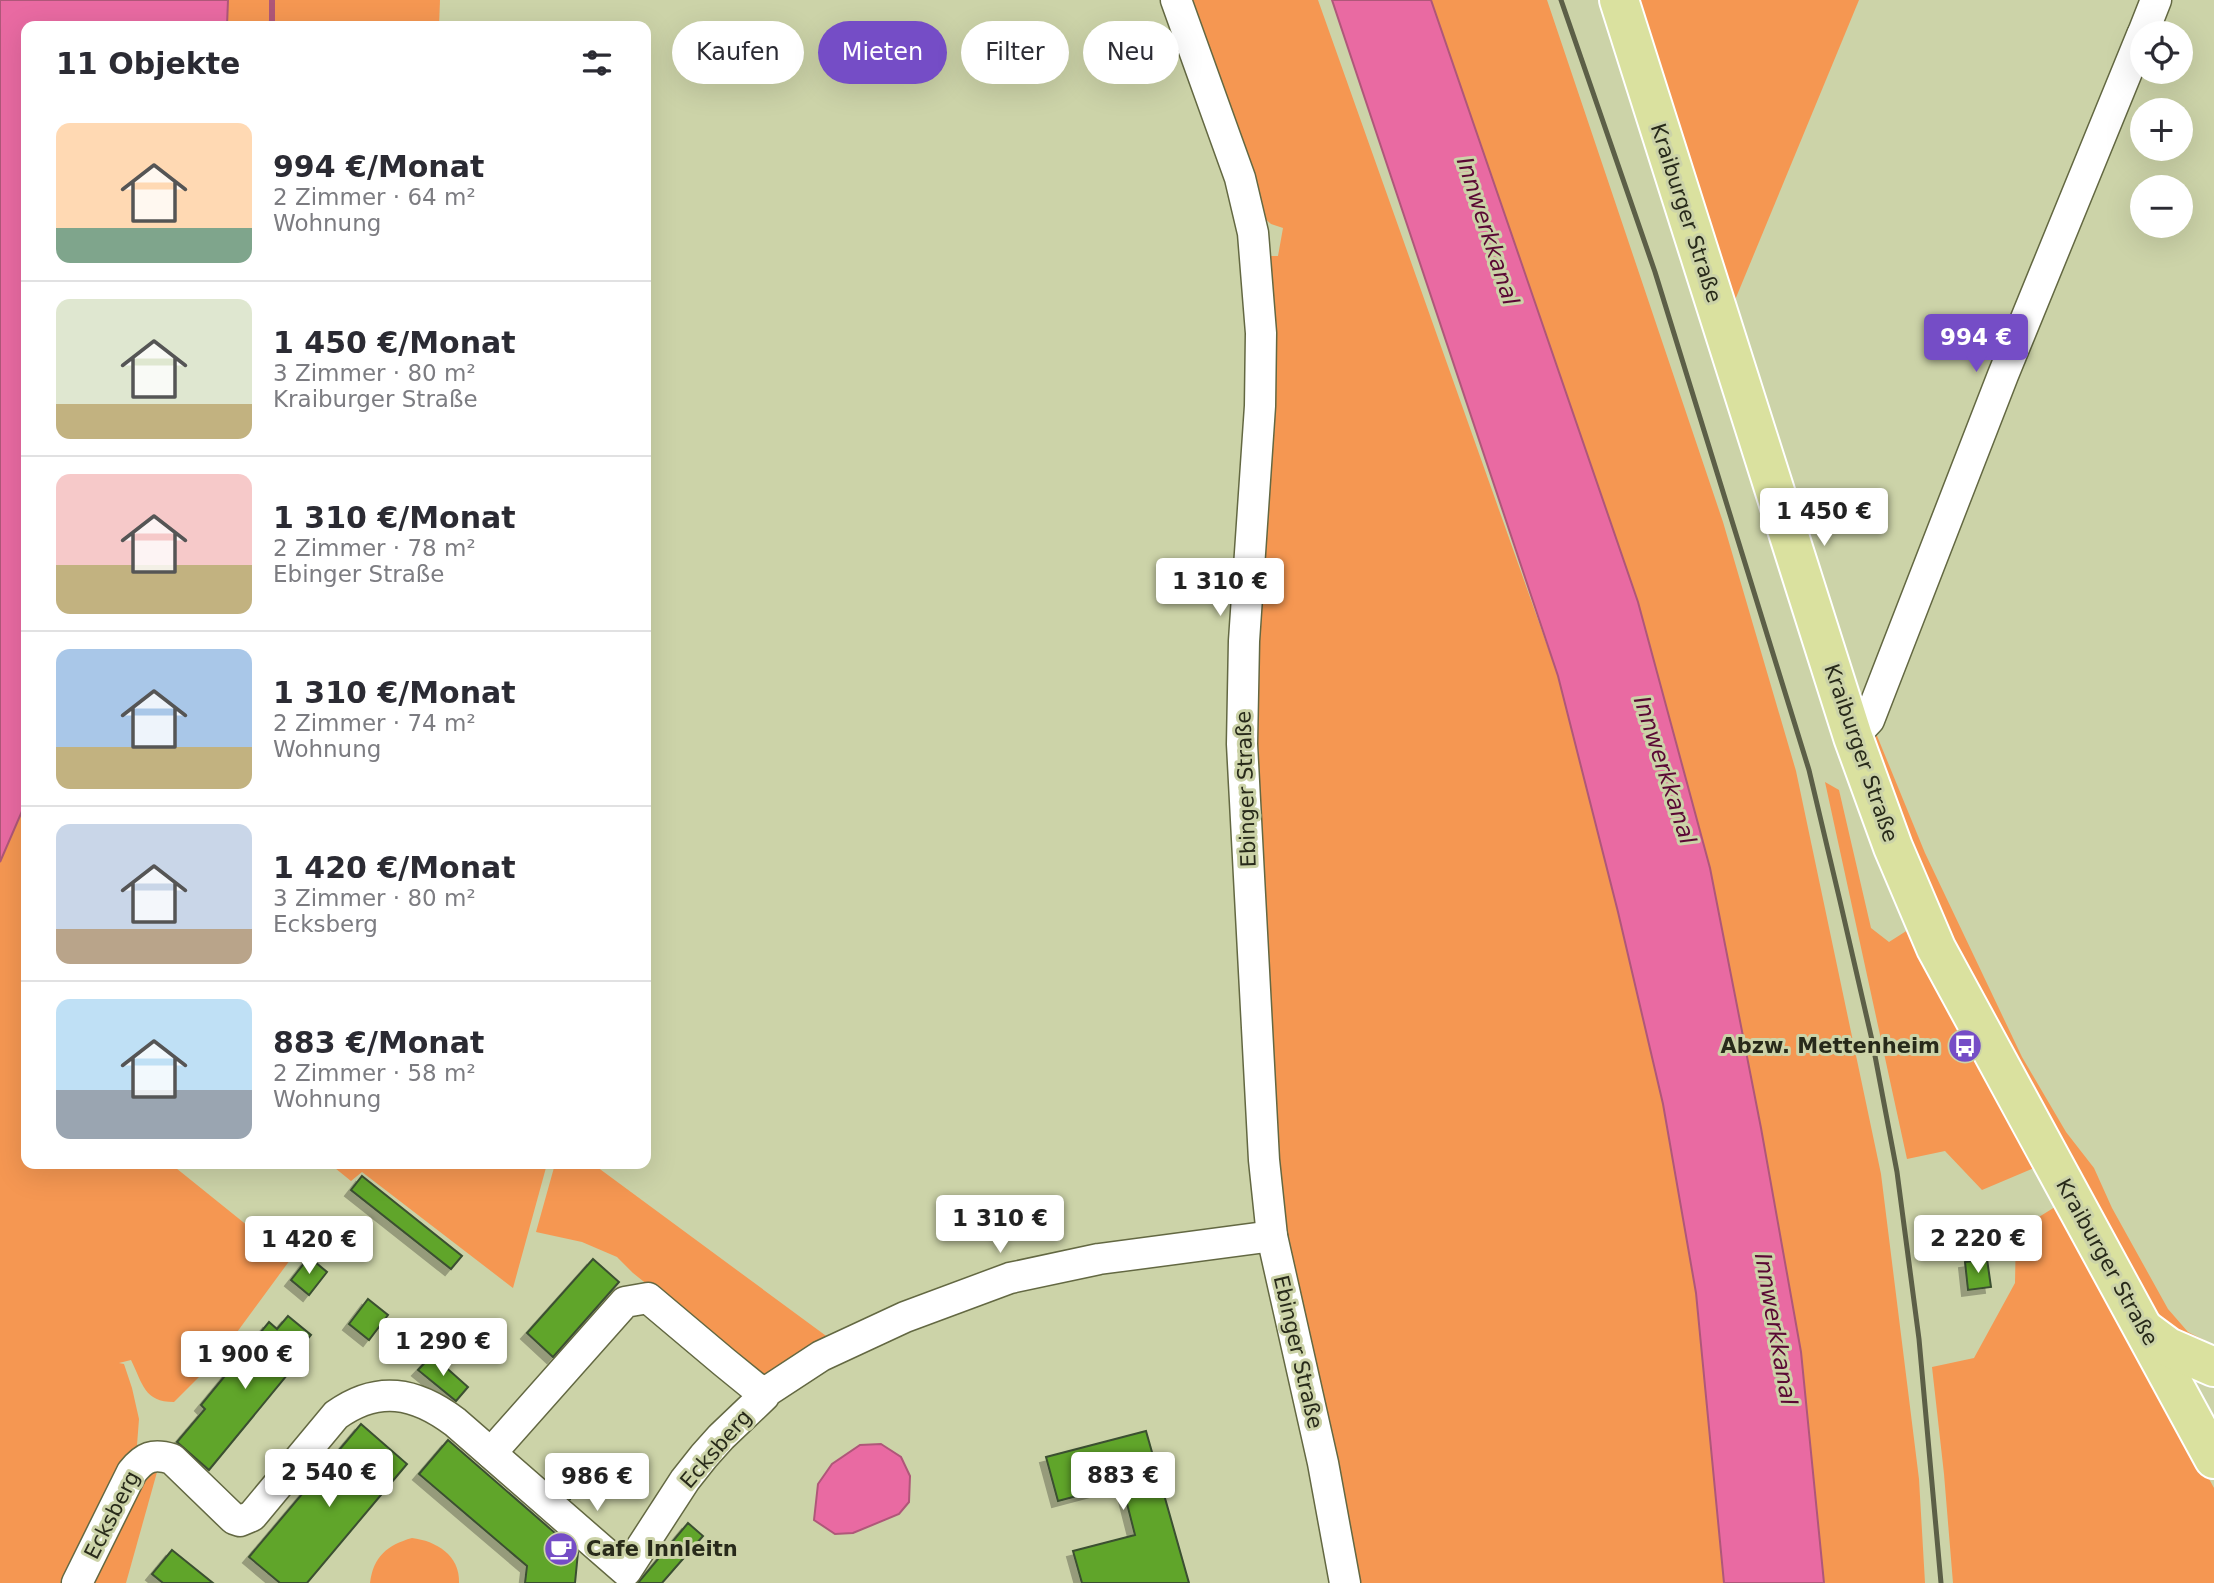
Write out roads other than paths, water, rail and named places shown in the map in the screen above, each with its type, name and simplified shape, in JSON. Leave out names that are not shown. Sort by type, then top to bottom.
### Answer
[{"type":"main road","name":"Kraiburger Straße","points":[[1619,0],[1853,737],[1893,847],[1936,948],[2145,1329],[2207,1428]]},
{"type":"main road","points":[[2145,1329],[2168,1347],[2214,1367]]},
{"type":"street","name":"Ebinger Straße","points":[[1176,0],[1240,178],[1253,233],[1261,332],[1260,406],[1244,641],[1242,744],[1264,1160],[1272,1236],[1323,1464],[1345,1583]]},
{"type":"street","points":[[2147,21],[2156,0]]},
{"type":"street","points":[[1853,737],[1869,720],[2003,375],[2130,63]]},
{"type":"street","points":[[491,1453],[625,1302],[648,1298],[724,1362],[766,1392],[821,1356],[905,1317],[1010,1278],[1099,1259],[1272,1236]]},
{"type":"street","name":"Ecksberg","points":[[77,1583],[132,1472],[141,1460],[150,1456],[161,1456],[172,1460],[234,1519],[240,1521],[252,1516],[336,1415],[352,1404],[389,1394],[429,1407],[455,1422],[626,1571],[685,1480],[721,1437],[766,1392]]},
{"type":"water","points":[[0,0],[228,0],[227,21],[21,21],[21,814],[0,862]]},
{"type":"water","name":"Innwerkkanal","points":[[1332,0],[1431,0],[1638,602],[1710,868],[1761,1128],[1801,1352],[1824,1583],[1724,1583],[1696,1293],[1663,1104],[1618,912],[1558,676]]},
{"type":"water","points":[[881,1444],[901,1457],[910,1476],[909,1502],[899,1514],[853,1533],[835,1534],[814,1520],[818,1484],[832,1464],[860,1445]]},
{"type":"waterway","points":[[272,0],[272,21]]},
{"type":"railway","points":[[1561,0],[1655,272],[1809,770],[1872,1040],[1897,1172],[1919,1339],[1941,1583]]},
{"type":"place","name":"Abzw. Mettenheim","points":[[1965,1046]]},
{"type":"place","name":"Cafe Innleitn","points":[[561,1549]]}]
